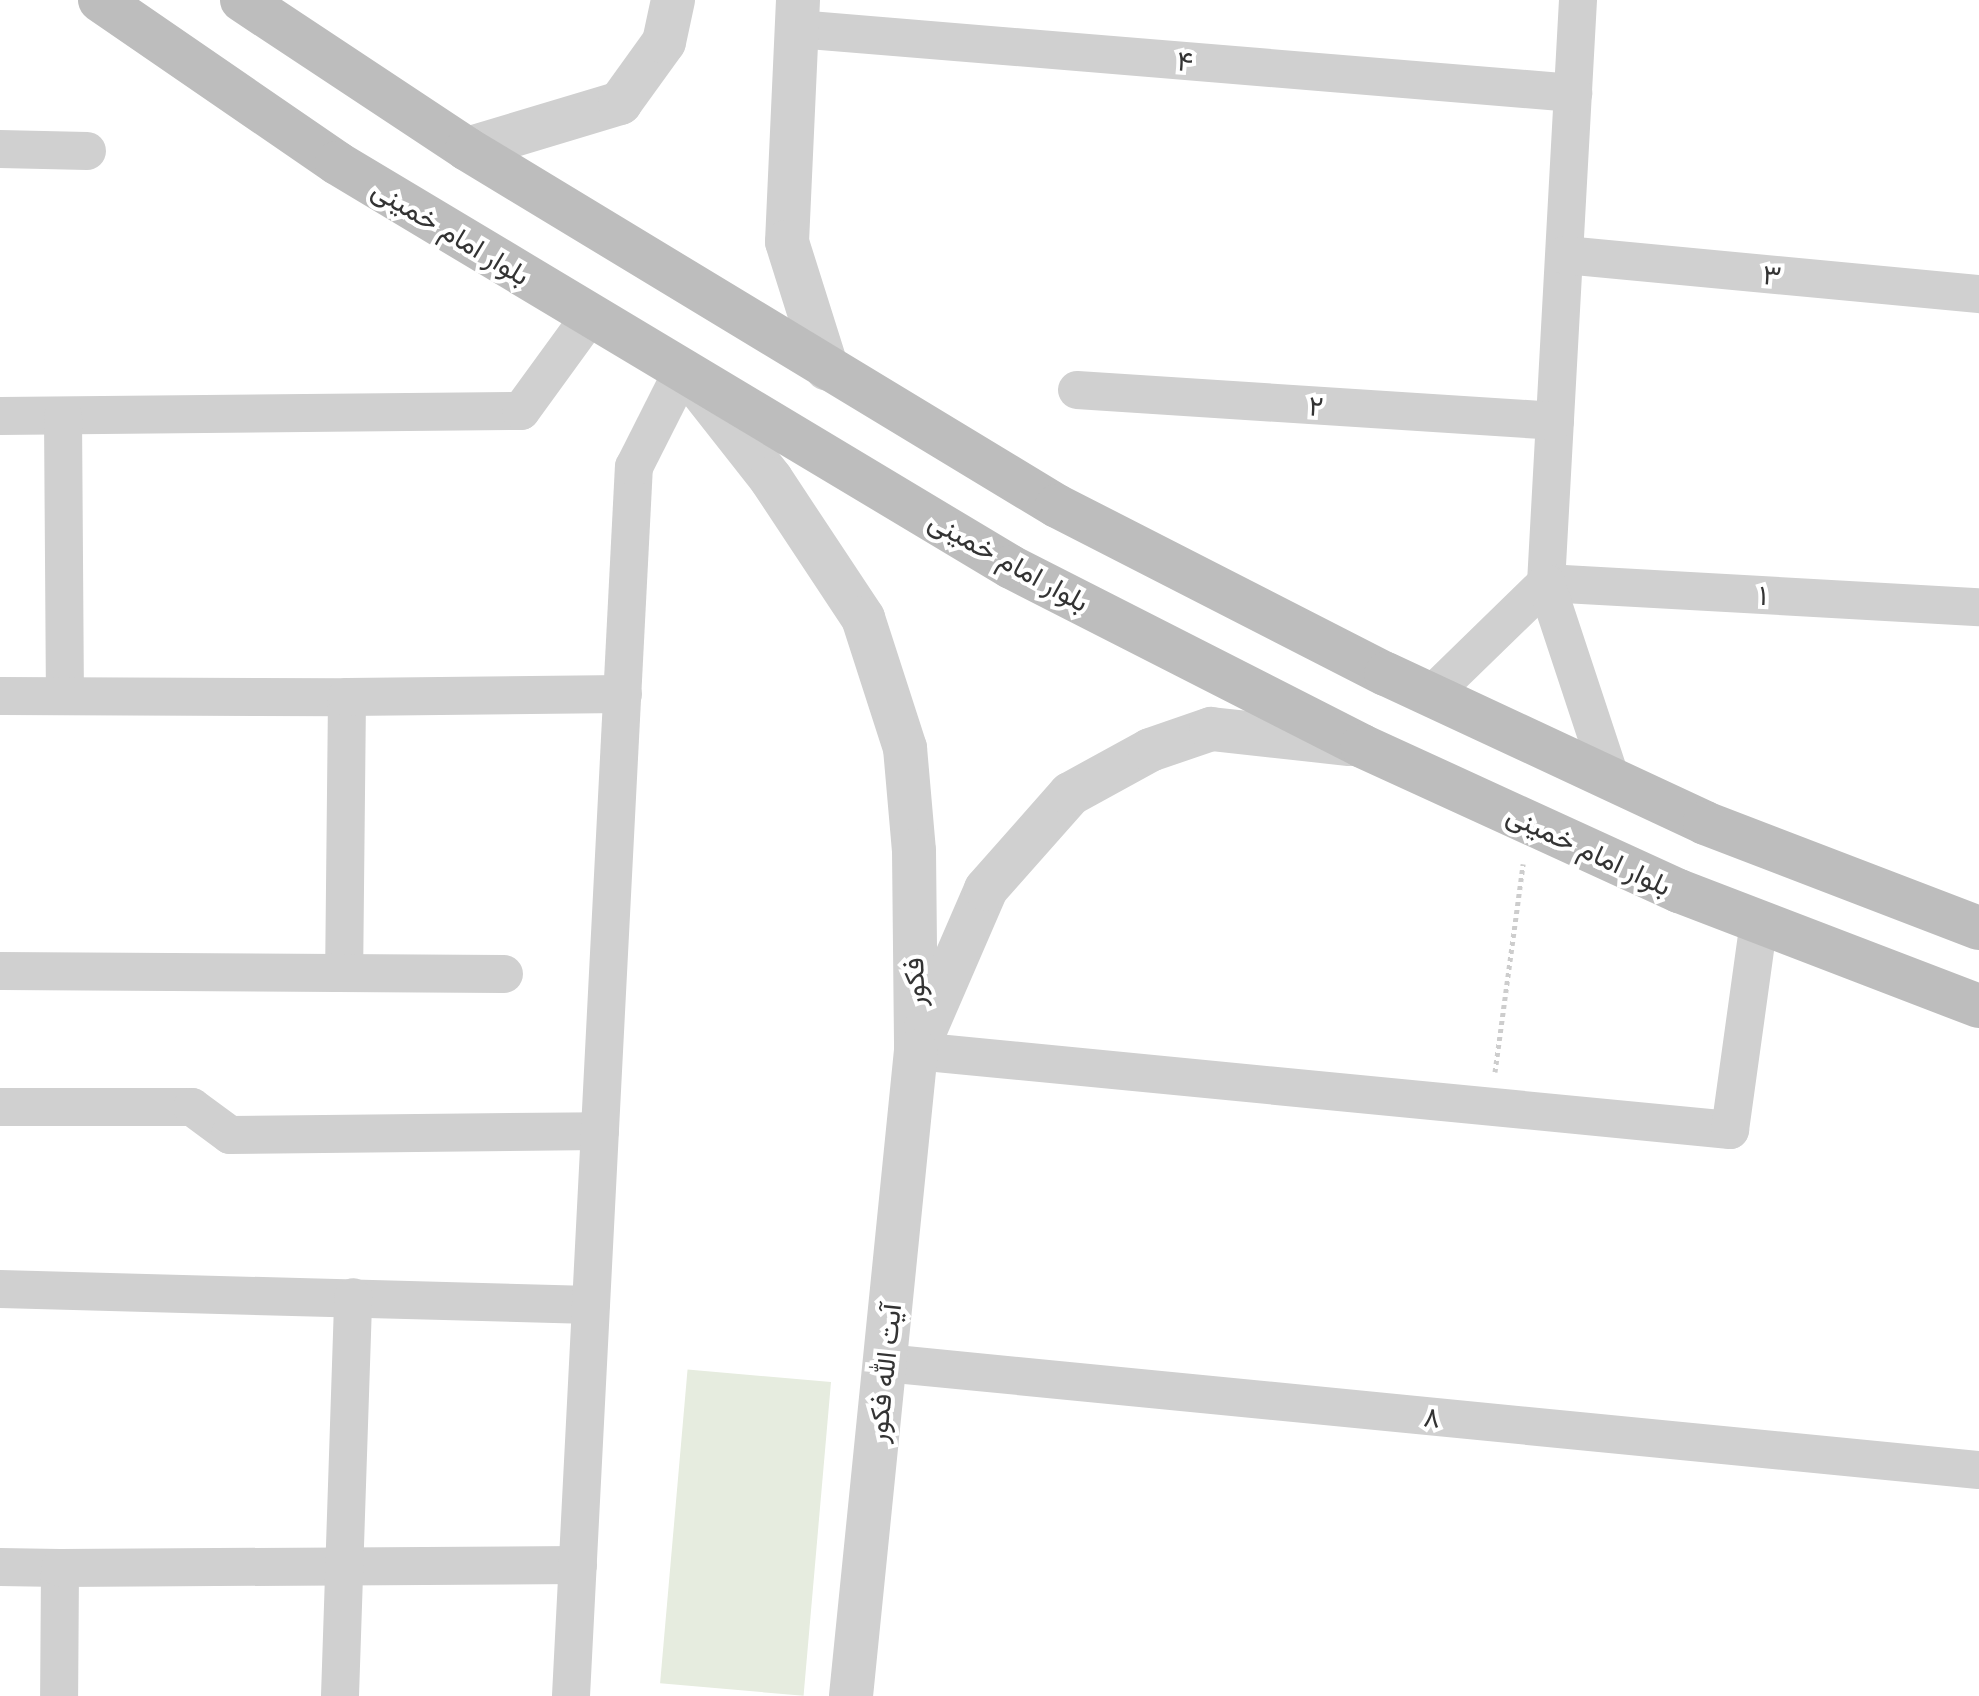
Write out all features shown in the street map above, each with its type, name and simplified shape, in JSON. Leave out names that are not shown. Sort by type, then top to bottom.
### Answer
[{"type":"main road","name":"بلوار امام خمینی","points":[[100,0],[337,163],[590,316],[684,368],[1011,567],[1362,746],[1529,822],[1759,922],[1979,1006]]},
{"type":"main road","points":[[242,0],[467,149],[1057,506],[1431,695],[1705,823],[1979,928]]},
{"type":"street","points":[[467,149],[620,103],[664,42],[673,0]]},
{"type":"street","points":[[1578,0],[1546,583],[1611,779]]},
{"type":"street","points":[[797,14],[787,242],[827,369]]},
{"type":"street","name":"۴","points":[[797,14],[1573,93]]},
{"type":"street","points":[[0,149],[87,151]]},
{"type":"street","name":"۳","points":[[1565,255],[1979,294]]},
{"type":"street","points":[[0,416],[521,411],[590,316]]},
{"type":"street","points":[[571,1696],[634,467],[684,368]]},
{"type":"street","name":"فکور","points":[[684,368],[771,479],[863,618],[905,748],[914,851],[916,1051]]},
{"type":"street","name":"۲","points":[[1077,390],[1555,421]]},
{"type":"street","points":[[63,416],[65,695]]},
{"type":"street","points":[[1431,695],[1546,583]]},
{"type":"street","name":"۱","points":[[1546,583],[1979,607]]},
{"type":"street","points":[[0,696],[623,694]]},
{"type":"street","points":[[344,972],[347,697]]},
{"type":"street","name":"فکور","points":[[916,1051],[986,889],[1070,794],[1150,750],[1211,729],[1362,746]]},
{"type":"street","points":[[916,1051],[1730,1130],[1759,922]]},
{"type":"street","points":[[0,971],[504,974]]},
{"type":"street","name":"آیت الله فکور","points":[[851,1696],[916,1051]]},
{"type":"street","points":[[0,1107],[192,1107],[230,1135],[600,1131]]},
{"type":"street","points":[[0,1289],[591,1305]]},
{"type":"street","points":[[340,1696],[340,1563],[353,1297]]},
{"type":"street","name":"۸","points":[[885,1363],[1979,1470]]},
{"type":"street","points":[[0,1567],[340,1563],[578,1565]]},
{"type":"street","points":[[59,1696],[60,1568]]},
{"type":"path","points":[[1490,1108],[1529,822]]},
{"type":"shaded area","points":[[688,1369],[831,1382],[804,1696],[660,1683]]}]
